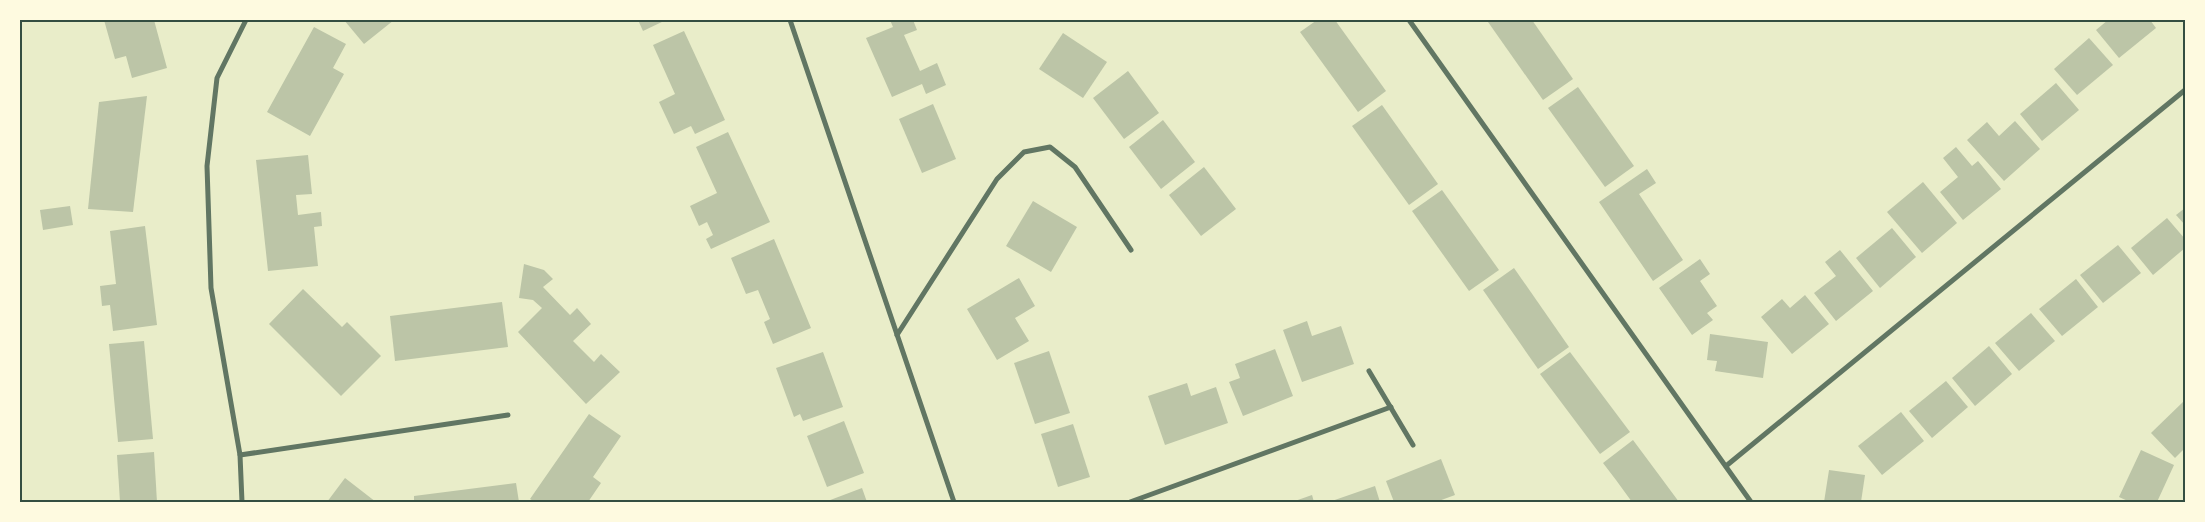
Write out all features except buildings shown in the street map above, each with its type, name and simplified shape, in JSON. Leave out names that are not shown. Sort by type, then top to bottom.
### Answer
[{"type":"street","points":[[242,502],[240,455],[211,288],[207,166],[217,78],[246,20]]},
{"type":"street","points":[[790,20],[954,502]]},
{"type":"street","points":[[1409,20],[1751,502]]},
{"type":"street","points":[[1726,466],[2185,90]]},
{"type":"street","points":[[897,335],[997,179],[1024,152],[1050,148],[1075,167],[1131,250]]},
{"type":"street","points":[[1369,371],[1413,445]]},
{"type":"street","points":[[1130,502],[1391,407]]},
{"type":"street","points":[[240,455],[508,415]]}]
